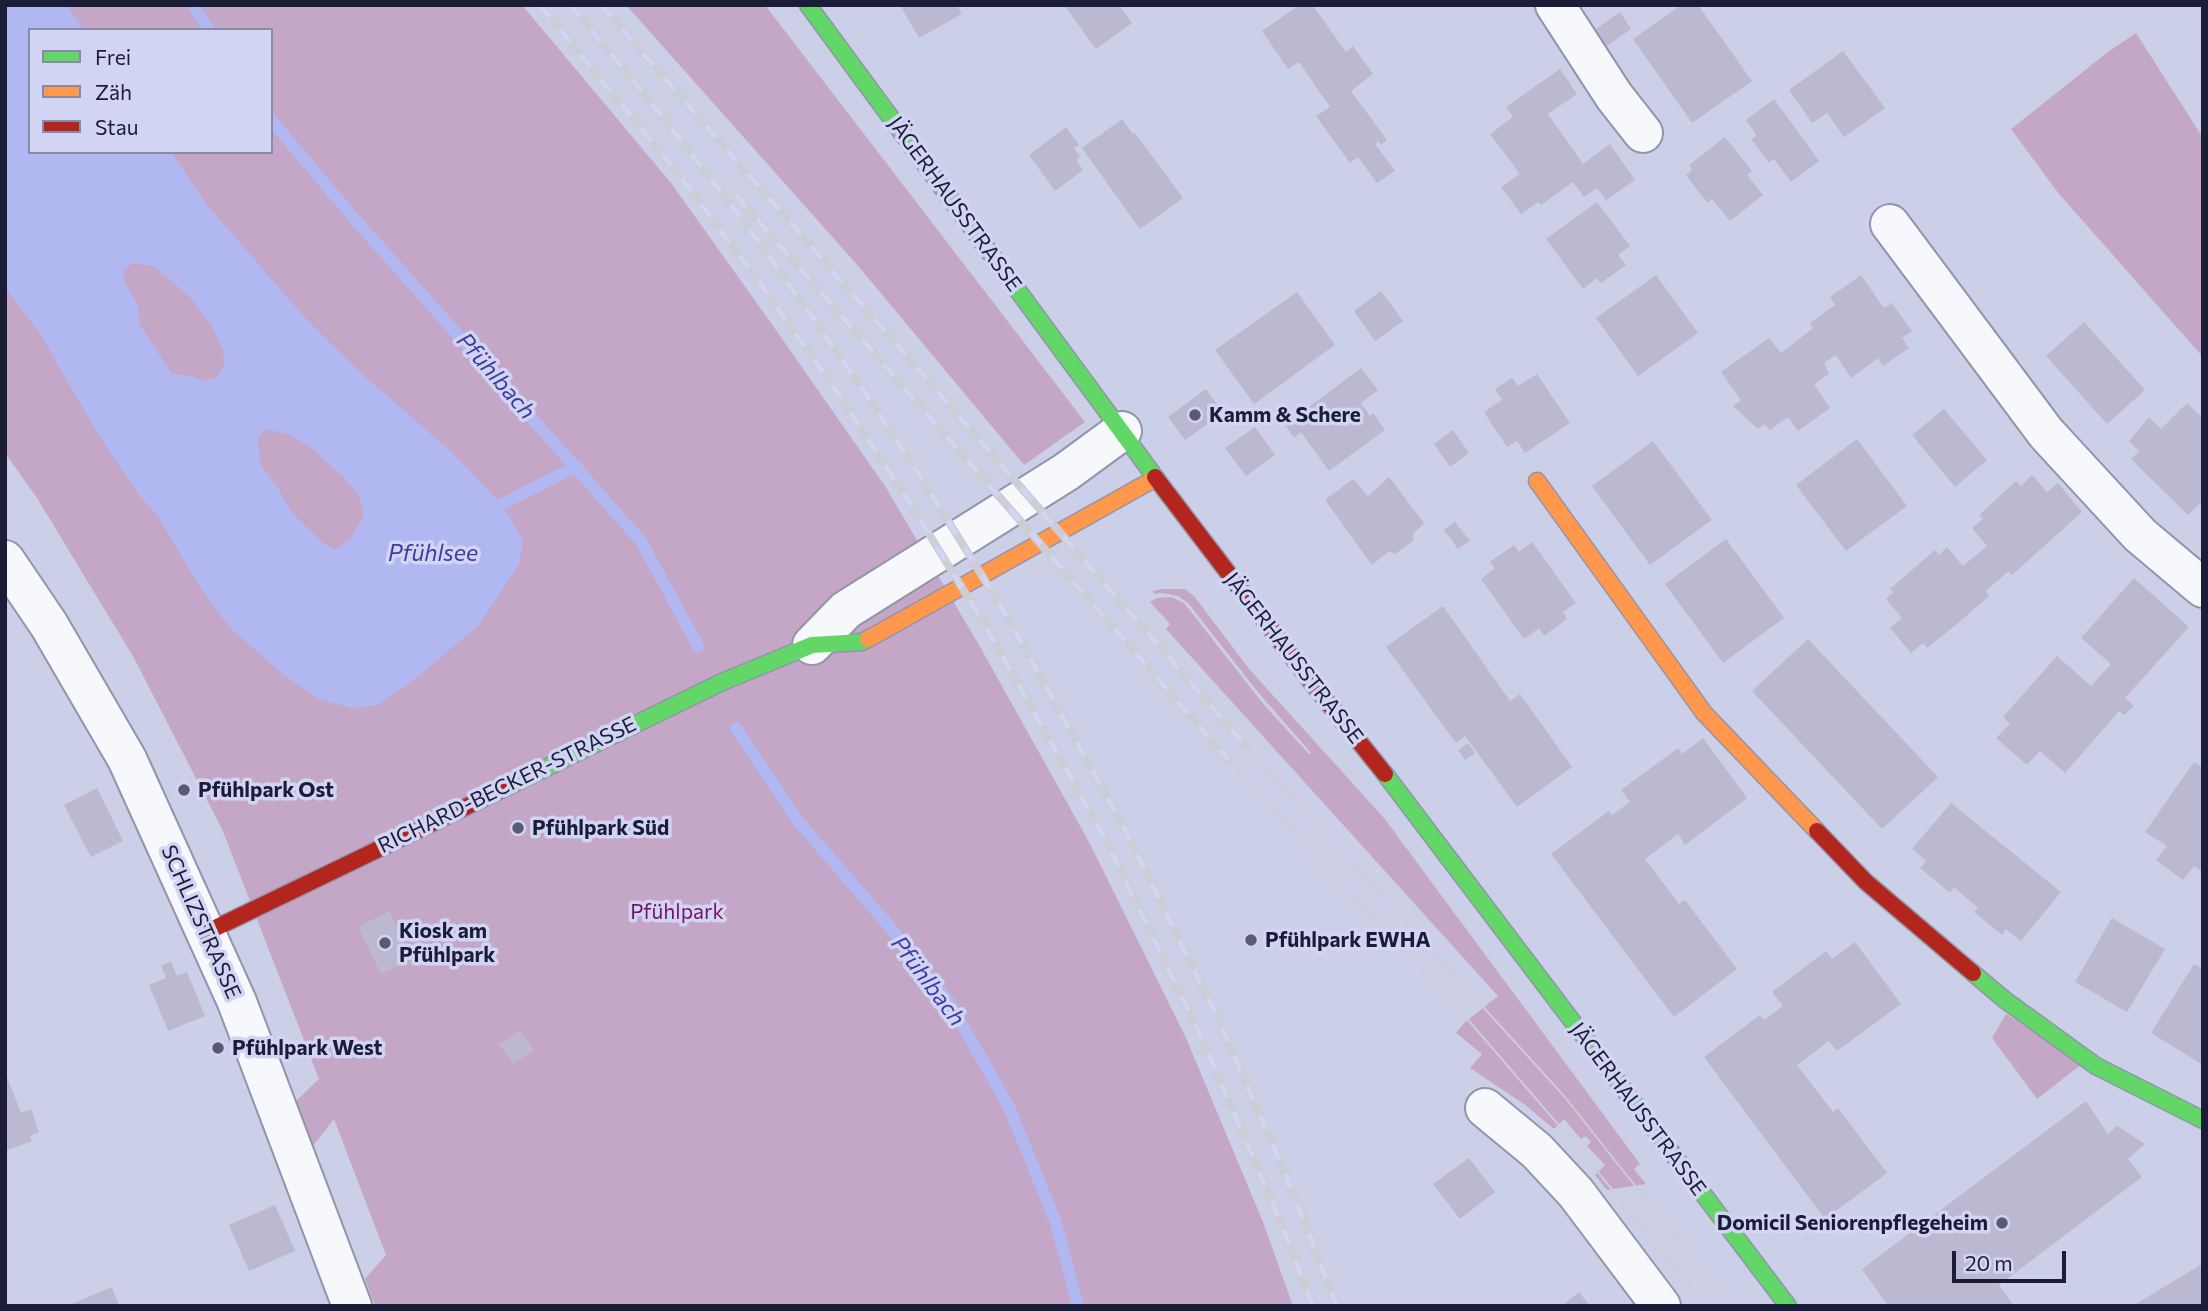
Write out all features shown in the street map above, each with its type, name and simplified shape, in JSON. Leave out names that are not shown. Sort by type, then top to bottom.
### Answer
[{"type":"street","name":"JÄGERHAUSSTRASSE","points":[[808,5],[1156,478],[1303,672],[1394,786],[1788,1306]]},
{"type":"street","points":[[1555,5],[1614,96],[1643,133]]},
{"type":"street","points":[[1890,224],[2046,433],[2140,535],[2203,588]]},
{"type":"street","name":"RICHARD-BECKER-STRASSE","points":[[813,645],[846,610],[1066,472],[1122,432]]},
{"type":"street","name":"RICHARD-BECKER-STRASSE","points":[[205,933],[704,690],[813,645],[862,642],[1156,478]]},
{"type":"street","points":[[1537,481],[1704,713],[1866,882],[2005,1000],[2096,1066],[2203,1120]]},
{"type":"street","name":"SCHLIZSTRASSE","points":[[5,560],[50,625],[127,760],[237,1002],[352,1306]]},
{"type":"street","points":[[1485,1108],[1537,1151],[1576,1193],[1661,1306]]},
{"type":"green space","name":"Pfühlpark","points":[[5,5],[522,5],[671,183],[885,486],[979,645],[1089,842],[1186,1038],[1263,1222],[1293,1306],[375,1306],[365,1279],[386,1255],[334,1119],[312,1147],[295,1102],[319,1079],[222,829],[134,658],[37,498],[5,453]]},
{"type":"green space","points":[[626,5],[765,5],[1085,422],[1024,465],[859,267]]},
{"type":"green space","points":[[2136,33],[2203,138],[2203,357],[2059,194],[2011,129]]},
{"type":"green space","points":[[1185,589],[1194,596],[1250,670],[1384,818],[1640,1164],[1634,1169],[1646,1184],[1607,1190],[1595,1175],[1605,1165],[1587,1146],[1591,1142],[1586,1136],[1581,1139],[1564,1119],[1554,1129],[1524,1104],[1470,1068],[1482,1054],[1456,1033],[1464,1023],[1498,996],[1166,629],[1170,624],[1150,602],[1157,598],[1171,597],[1184,603],[1265,706],[1309,754],[1311,753],[1257,691],[1188,603],[1178,596],[1154,594],[1153,591]]},
{"type":"green space","points":[[2006,1014],[2083,1063],[2037,1099],[1992,1038]]},
{"type":"water","name":"Pfühlsee","points":[[5,5],[67,5],[83,28],[28,28],[28,154],[172,154],[207,205],[309,322],[361,373],[445,446],[502,504],[523,540],[519,564],[480,624],[414,680],[377,705],[353,708],[321,700],[286,677],[229,627],[199,586],[159,518],[139,495],[101,439],[40,334],[5,287]],"holes":[[[133,263],[153,266],[189,296],[213,328],[223,350],[224,364],[218,377],[205,381],[172,374],[140,325],[137,304],[125,283],[123,271]],[[265,429],[288,434],[310,447],[358,494],[364,515],[350,540],[336,549],[324,544],[291,512],[261,465],[258,439]]]},
{"type":"building","points":[[900,5],[957,5],[962,14],[919,38]]},
{"type":"building","points":[[1064,5],[1119,5],[1132,23],[1096,49]]},
{"type":"building","points":[[1299,5],[1316,5],[1314,7],[1346,52],[1353,46],[1373,74],[1351,91],[1387,140],[1381,145],[1378,141],[1375,144],[1395,171],[1377,183],[1358,157],[1350,163],[1316,116],[1330,107],[1299,62],[1288,69],[1262,31]]},
{"type":"building","points":[[1681,5],[1698,5],[1752,81],[1692,123],[1633,39]]},
{"type":"building","points":[[1620,12],[1631,29],[1604,48],[1593,31]]},
{"type":"building","points":[[1843,51],[1885,108],[1844,137],[1827,113],[1812,123],[1789,90]]},
{"type":"building","points":[[1560,69],[1577,94],[1548,114],[1583,164],[1610,144],[1635,180],[1606,200],[1597,188],[1584,197],[1573,182],[1541,205],[1538,202],[1521,214],[1501,187],[1520,174],[1490,134],[1513,117],[1506,107]]},
{"type":"building","points":[[1774,99],[1819,161],[1791,182],[1774,159],[1769,163],[1751,139],[1757,136],[1746,120]]},
{"type":"building","points":[[1122,119],[1183,198],[1140,229],[1082,148]]},
{"type":"building","points":[[1066,127],[1079,145],[1074,148],[1080,157],[1076,160],[1083,170],[1055,191],[1029,155]]},
{"type":"building","points":[[1725,137],[1752,171],[1747,175],[1763,195],[1730,221],[1712,199],[1707,203],[1686,175],[1692,170],[1689,165]]},
{"type":"building","points":[[1597,202],[1630,246],[1618,255],[1626,265],[1601,283],[1597,278],[1583,289],[1546,239]]},
{"type":"building","points":[[1656,275],[1698,333],[1638,376],[1596,318]]},
{"type":"building","points":[[1861,275],[1884,308],[1892,303],[1912,331],[1902,338],[1909,348],[1883,366],[1878,358],[1851,378],[1836,355],[1824,363],[1829,374],[1814,384],[1830,408],[1798,431],[1788,417],[1770,430],[1765,424],[1758,429],[1733,406],[1741,400],[1721,372],[1769,338],[1781,353],[1813,328],[1810,323],[1835,305],[1830,297]]},
{"type":"building","points":[[1381,291],[1403,321],[1375,341],[1354,311]]},
{"type":"building","points":[[1297,292],[1335,345],[1254,404],[1215,350]]},
{"type":"building","points":[[2084,322],[2145,390],[2107,424],[2046,356]]},
{"type":"building","points":[[1361,368],[1378,390],[1361,403],[1370,416],[1373,413],[1385,430],[1329,471],[1301,432],[1294,438],[1285,425]]},
{"type":"building","points":[[1537,374],[1570,423],[1525,453],[1517,441],[1507,447],[1484,412],[1502,400],[1495,389],[1512,378],[1518,386]]},
{"type":"building","name":"Kamm & Schere","points":[[1206,389],[1223,413],[1185,440],[1168,417]]},
{"type":"building","points":[[2187,403],[2203,418],[2203,500],[2188,515],[2131,459],[2139,451],[2129,441],[2149,417],[2161,429]]},
{"type":"building","points":[[1944,409],[1987,460],[1955,487],[1912,435]]},
{"type":"building","points":[[1255,427],[1275,455],[1246,476],[1225,448]]},
{"type":"building","points":[[1453,430],[1469,453],[1450,467],[1434,444]]},
{"type":"building","points":[[1857,439],[1907,506],[1846,551],[1796,485]]},
{"type":"building","points":[[1653,441],[1712,520],[1650,565],[1592,486]]},
{"type":"building","points":[[2032,475],[2047,492],[2058,483],[2082,512],[2012,575],[2009,571],[1997,581],[1986,591],[1989,596],[1957,624],[1927,648],[1923,643],[1911,653],[1890,628],[1902,618],[1886,599],[1894,592],[1890,589],[1935,550],[1939,555],[1947,547],[1963,566],[1987,546],[1972,528],[1983,519],[1979,515],[2016,481],[2021,486]]},
{"type":"building","points":[[1389,477],[1424,523],[1413,534],[1413,541],[1395,554],[1389,551],[1372,565],[1325,500],[1353,479],[1368,496]]},
{"type":"building","points":[[1455,522],[1470,541],[1458,549],[1444,530]]},
{"type":"building","points":[[1726,539],[1784,618],[1723,663],[1665,584]]},
{"type":"building","points":[[1532,542],[1576,603],[1563,612],[1567,619],[1544,636],[1539,628],[1524,639],[1481,579],[1495,568],[1490,562],[1514,545],[1519,552]]},
{"type":"building","points":[[2134,578],[2189,627],[2125,698],[2134,706],[2124,715],[2119,711],[2065,773],[2040,751],[2027,765],[1996,738],[2010,724],[2003,717],[2057,656],[2091,686],[2111,664],[2081,638]]},
{"type":"building","points":[[1443,606],[1510,701],[1520,694],[1572,767],[1517,807],[1465,736],[1456,743],[1386,647]]},
{"type":"building","points":[[1808,639],[1938,777],[1882,829],[1752,691]]},
{"type":"building","points":[[1703,738],[1747,798],[1685,845],[1678,834],[1645,859],[1679,904],[1685,900],[1737,969],[1674,1017],[1551,854],[1609,811],[1612,815],[1630,802],[1621,790],[1678,748],[1682,754]]},
{"type":"building","points":[[1468,743],[1475,753],[1465,760],[1458,750]]},
{"type":"building","points":[[2194,762],[2203,768],[2203,872],[2194,866],[2183,880],[2156,860],[2167,846],[2145,832]]},
{"type":"building","points":[[97,788],[123,841],[91,857],[64,805]]},
{"type":"building","points":[[1951,803],[2061,892],[2021,941],[2006,929],[2002,935],[1974,912],[1978,908],[1954,887],[1950,893],[1920,868],[1926,861],[1912,849]]},
{"type":"building","name":"Kiosk am Pfühlpark","points":[[389,911],[412,959],[381,974],[358,927]]},
{"type":"building","points":[[2112,918],[2165,949],[2127,1012],[2075,982]]},
{"type":"building","name":"Pfühlpark EWHA","points":[[1249,931],[1260,942],[1253,949],[1242,937]]},
{"type":"building","points":[[1855,942],[1901,1004],[1837,1051],[1829,1041],[1797,1065],[1833,1112],[1838,1108],[1887,1173],[1825,1219],[1704,1057],[1760,1015],[1764,1020],[1783,1006],[1772,992],[1826,951],[1832,959]]},
{"type":"building","points":[[171,961],[177,976],[187,972],[205,1016],[168,1031],[149,985],[166,978],[161,966]]},
{"type":"building","points":[[2194,964],[2203,969],[2203,1065],[2151,1033]]},
{"type":"building","points":[[521,1030],[534,1050],[513,1064],[499,1044]]},
{"type":"building","points":[[5,1072],[21,1113],[31,1109],[39,1132],[30,1136],[32,1141],[5,1151]]},
{"type":"building","name":"Domicil Seniorenpflegeheim","points":[[2086,1101],[2108,1134],[2117,1126],[2145,1144],[2128,1159],[2142,1177],[1999,1285],[2014,1306],[1888,1306],[1862,1269]]},
{"type":"building","points":[[1469,1158],[1495,1192],[1460,1219],[1433,1184]]},
{"type":"building","points":[[275,1205],[295,1251],[249,1271],[229,1225]]},
{"type":"building","points":[[2200,1265],[2203,1269],[2203,1306],[2137,1306],[2136,1304]]},
{"type":"building","points":[[112,1287],[119,1306],[67,1306]]},
{"type":"building","points":[[1579,1292],[1590,1306],[1562,1306]]},
{"type":"waterway","name":"Pfühlbach","points":[[193,5],[208,28]]},
{"type":"waterway","name":"Pfühlbach","points":[[273,122],[353,217],[641,541],[698,646]]},
{"type":"waterway","points":[[502,504],[577,466]]},
{"type":"waterway","name":"Pfühlbach","points":[[736,728],[798,821],[884,920],[950,1003],[1009,1107],[1056,1223],[1078,1306]]},
{"type":"tram line","points":[[1245,745],[1564,1096],[1730,1306]]},
{"type":"tram line","points":[[1228,759],[1469,1021],[1581,1151],[1706,1306]]},
{"type":"railway","points":[[540,5],[680,176],[754,275],[840,396],[985,625],[1103,835],[1198,1030],[1278,1215],[1313,1306]]},
{"type":"railway","points":[[570,5],[642,91],[776,266],[860,385],[1005,613],[1122,824],[1218,1019],[1282,1166],[1337,1306]]},
{"type":"railway","points":[[601,5],[1245,745]]},
{"type":"railway","points":[[736,195],[1228,759]]},
{"type":"traffic: fast","points":[[808,5],[1155,477]]},
{"type":"traffic: fast","points":[[503,789],[722,682],[812,645],[862,642],[868,639]]},
{"type":"traffic: fast","points":[[1385,774],[1788,1306]]},
{"type":"traffic: fast","points":[[1973,973],[2005,1000],[2096,1066],[2203,1120]]},
{"type":"traffic: slow","points":[[868,639],[1156,478]]},
{"type":"traffic: slow","points":[[1537,481],[1704,713],[1817,831]]},
{"type":"traffic: jam","points":[[1155,477],[1385,774]]},
{"type":"traffic: jam","points":[[205,933],[503,789]]},
{"type":"traffic: jam","points":[[1817,831],[1866,882],[1973,973]]},
{"type":"place","name":"Kamm & Schere","points":[[1195,415]]},
{"type":"place","name":"Pfühlpark Ost","points":[[184,790]]},
{"type":"place","name":"Pfühlpark Süd","points":[[518,828]]},
{"type":"place","name":"Pfühlpark EWHA","points":[[1251,940]]},
{"type":"place","name":"Kiosk am Pfühlpark","points":[[385,943]]},
{"type":"place","name":"Pfühlpark West","points":[[218,1048]]},
{"type":"place","name":"Domicil Seniorenpflegeheim","points":[[2002,1223]]}]
